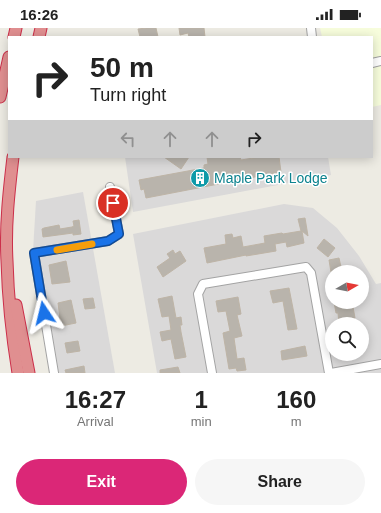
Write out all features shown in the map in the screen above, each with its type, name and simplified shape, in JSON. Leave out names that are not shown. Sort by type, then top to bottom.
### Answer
[{"type":"highway","points":[[0,95],[8,62]]},
{"type":"highway","points":[[14,158],[7,222],[7,259],[10,314],[18,373]]},
{"type":"highway","points":[[7,259],[29,373]]},
{"type":"street","points":[[54,373],[34,253],[108,241],[119,234],[110,187]]},
{"type":"street","points":[[212,373],[198,294],[203,284],[306,267],[311,274],[330,373],[381,364]]},
{"type":"shaded area","points":[[320,28],[381,28],[381,105],[373,107],[373,36],[322,36]]},
{"type":"shaded area","points":[[125,158],[328,158],[331,175],[133,212]]},
{"type":"shaded area","points":[[83,192],[115,373],[54,373],[33,251],[36,201]]},
{"type":"shaded area","points":[[284,204],[313,208],[337,228],[364,265],[325,265],[325,309],[369,309],[369,272],[376,284],[381,283],[381,373],[157,373],[133,234]]},
{"type":"building","points":[[156,28],[158,36],[140,36],[138,29]]},
{"type":"building","points":[[179,28],[204,28],[205,36],[189,36],[188,33],[180,35]]},
{"type":"building","points":[[165,158],[188,158],[181,169]]},
{"type":"building","name":"Maple Park Lodge","points":[[207,158],[240,158],[241,160],[253,158],[279,158],[281,172],[146,198],[144,189],[141,190],[139,180],[204,168],[204,165],[208,164]]},
{"type":"building","points":[[305,218],[308,236],[302,231],[304,243],[287,247],[286,242],[275,244],[276,251],[207,263],[204,248],[226,244],[225,235],[232,234],[233,238],[241,236],[243,247],[265,243],[264,236],[301,231],[298,219]]},
{"type":"building","points":[[79,220],[81,234],[73,235],[73,233],[43,237],[42,229],[44,228],[59,225],[60,229],[72,227],[74,226],[73,221]]},
{"type":"building","points":[[324,239],[335,248],[328,257],[317,248]]},
{"type":"building","points":[[173,250],[175,254],[180,251],[186,261],[163,277],[157,267],[170,258],[167,254]]},
{"type":"building","points":[[339,258],[341,265],[330,265],[329,260]]},
{"type":"building","points":[[66,261],[70,282],[52,284],[49,265]]},
{"type":"building","points":[[289,288],[297,329],[288,330],[283,301],[273,303],[270,291]]},
{"type":"building","points":[[172,296],[176,318],[181,317],[182,325],[180,325],[186,357],[175,359],[171,339],[162,341],[160,332],[171,330],[169,316],[162,317],[158,299]]},
{"type":"building","points":[[238,297],[241,314],[237,315],[242,336],[234,338],[237,359],[244,358],[246,370],[237,371],[236,368],[229,369],[223,333],[230,331],[226,311],[218,312],[216,301]]},
{"type":"building","points":[[93,298],[95,308],[85,309],[83,299]]},
{"type":"building","points":[[71,300],[76,323],[61,326],[58,303]]},
{"type":"building","points":[[335,309],[353,309],[355,317],[338,317],[338,313],[336,313]]},
{"type":"building","points":[[78,341],[80,351],[67,353],[65,343]]},
{"type":"building","points":[[305,346],[307,356],[282,360],[281,351]]},
{"type":"building","points":[[84,366],[85,373],[66,373],[65,370]]},
{"type":"building","points":[[178,367],[180,373],[160,373],[160,370]]},
{"type":"slow traffic","points":[[57,250],[92,244]]},
{"type":"place","name":"Maple Park Lodge","points":[[200,178]]},
{"type":"route","points":[[44,313],[34,253],[108,241],[119,234],[113,203]]}]
